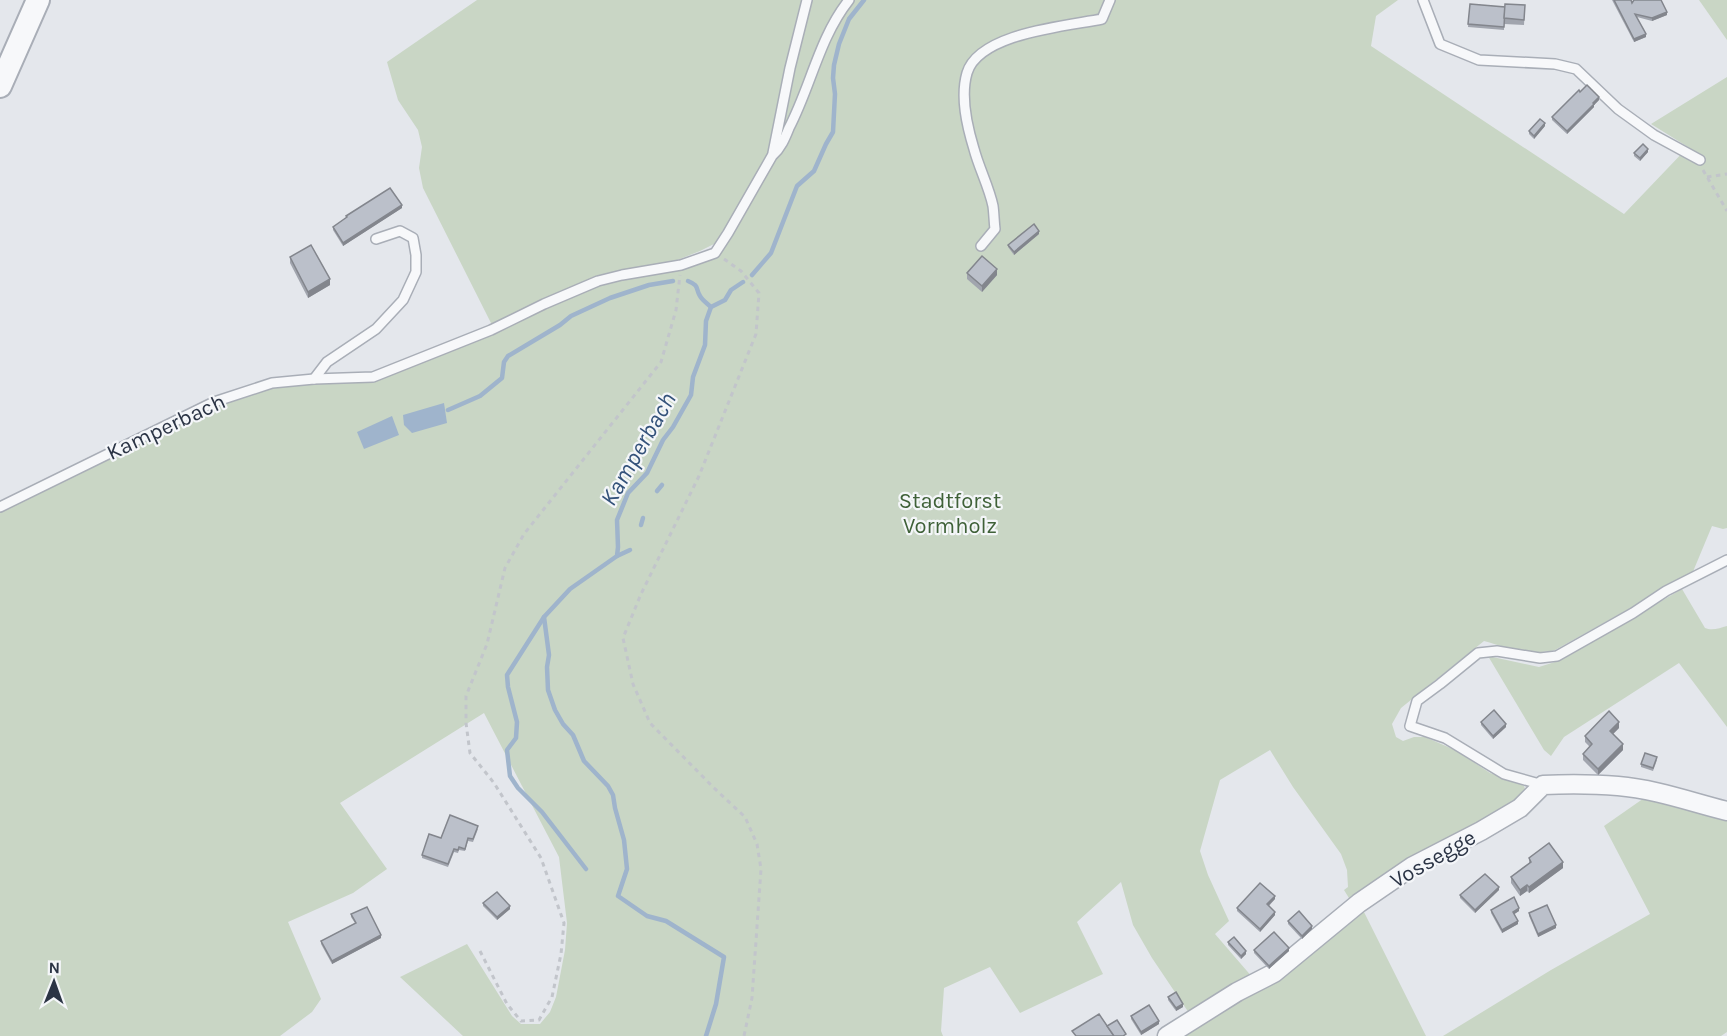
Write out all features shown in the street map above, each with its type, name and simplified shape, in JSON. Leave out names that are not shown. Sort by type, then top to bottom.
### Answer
[{"type":"street","points":[[0,86],[38,0]]},
{"type":"street","points":[[1543,785],[1619,786],[1727,811]]},
{"type":"street","name":"Vossegge","points":[[1167,1036],[1237,992],[1274,973],[1359,903],[1413,866],[1520,808],[1543,785]]},
{"type":"lane","points":[[715,253],[729,233],[772,156],[807,0]]},
{"type":"lane","points":[[772,156],[778,151],[797,112],[830,28],[849,0]]},
{"type":"lane","points":[[981,246],[995,229],[993,206],[973,149],[966,116],[967,71],[975,59],[995,44],[1015,36],[1102,19],[1110,0]]},
{"type":"lane","points":[[1423,0],[1440,44],[1479,60],[1555,63],[1576,69],[1618,109],[1654,135],[1700,159]]},
{"type":"lane","points":[[314,379],[327,363],[376,329],[403,300],[416,272],[413,238],[400,231],[376,239]]},
{"type":"lane","name":"Kamperbach","points":[[0,507],[214,402],[272,382],[373,377],[491,330],[543,304],[598,281],[681,265],[715,253]]},
{"type":"lane","points":[[1543,785],[1504,774],[1445,738],[1410,726],[1417,701],[1478,653],[1497,651],[1540,658],[1557,656],[1633,613],[1666,591],[1727,560]]},
{"type":"path","points":[[1727,174],[1707,177],[1727,211]]},
{"type":"path","points":[[715,253],[741,271],[759,293],[756,334],[699,476],[640,594],[622,638],[633,684],[651,723],[712,788],[745,817],[757,844],[761,869],[752,998],[744,1036]]},
{"type":"path","points":[[480,951],[507,1004],[521,1021],[539,1020],[552,998],[561,954],[564,922],[541,858],[494,783],[470,753],[465,723],[466,696],[487,644],[506,568],[524,534],[661,362],[676,310],[681,265]]},
{"type":"green space","name":"Stadtforst Vormholz","points":[[477,0],[1398,0],[1376,16],[1371,46],[1624,214],[1688,147],[1651,124],[1727,77],[1727,528],[1712,526],[1692,574],[1555,650],[1528,652],[1484,641],[1401,708],[1392,724],[1396,737],[1403,741],[1414,737],[1425,737],[1455,750],[1490,773],[1520,784],[1525,789],[1521,801],[1352,903],[1344,890],[1348,887],[1347,870],[1341,854],[1293,787],[1270,750],[1220,780],[1200,851],[1229,921],[1215,934],[1253,978],[1191,1016],[1133,925],[1121,882],[1077,922],[1103,974],[1020,1013],[990,967],[944,988],[941,1031],[943,1036],[463,1036],[400,977],[467,944],[512,1016],[521,1024],[540,1024],[550,1012],[556,997],[565,950],[567,923],[559,857],[484,713],[340,803],[387,869],[353,893],[288,922],[321,999],[312,1012],[280,1036],[0,1036],[0,511],[187,416],[268,386],[373,380],[598,284],[718,254],[732,220],[716,243],[700,251],[667,264],[593,277],[492,325],[423,188],[419,168],[422,147],[418,130],[398,100],[387,62]]},
{"type":"green space","points":[[1699,0],[1727,0],[1727,40]]},
{"type":"green space","points":[[1682,589],[1705,628],[1727,626],[1727,727],[1679,663],[1564,737],[1551,756],[1544,750],[1488,656],[1539,667],[1558,661]]},
{"type":"green space","points":[[1647,796],[1727,815],[1727,1032],[1721,1036],[1443,1036],[1551,970],[1650,914],[1604,826]]},
{"type":"green space","points":[[1361,906],[1426,1036],[1176,1036]]},
{"type":"water","points":[[444,403],[447,423],[412,433],[404,425],[403,415]]},
{"type":"water","points":[[392,416],[399,435],[364,449],[357,432]]},
{"type":"building","points":[[1614,0],[1631,0],[1632,3],[1634,0],[1661,0],[1667,12],[1652,18],[1635,14],[1646,34],[1634,39]]},
{"type":"building","points":[[1470,4],[1505,7],[1504,27],[1468,24]]},
{"type":"building","points":[[1505,4],[1525,5],[1524,20],[1504,18]]},
{"type":"building","points":[[1587,85],[1599,97],[1567,131],[1552,117]]},
{"type":"building","points":[[1540,119],[1545,123],[1534,136],[1529,131]]},
{"type":"building","points":[[1643,144],[1648,149],[1640,158],[1634,153]]},
{"type":"building","points":[[390,188],[402,205],[343,243],[333,227]]},
{"type":"building","points":[[1034,224],[1039,231],[1014,252],[1008,245]]},
{"type":"building","points":[[311,245],[330,279],[308,292],[290,257]]},
{"type":"building","points":[[982,256],[997,269],[982,286],[967,273]]},
{"type":"building","points":[[1494,710],[1506,724],[1493,736],[1481,722]]},
{"type":"building","points":[[1609,711],[1619,722],[1610,731],[1623,744],[1598,769],[1583,754],[1592,744],[1585,736]]},
{"type":"building","points":[[1645,753],[1657,757],[1653,768],[1641,764]]},
{"type":"building","points":[[450,815],[478,826],[473,839],[468,838],[465,849],[459,847],[458,850],[454,849],[448,864],[422,855],[429,834],[441,838]]},
{"type":"building","points":[[1549,843],[1563,862],[1529,887],[1527,885],[1520,890],[1511,877],[1531,862],[1529,858]]},
{"type":"building","points":[[1485,874],[1499,887],[1475,910],[1460,895]]},
{"type":"building","points":[[1260,883],[1275,896],[1267,904],[1275,912],[1260,929],[1237,908]]},
{"type":"building","points":[[497,892],[510,906],[497,917],[483,903]]},
{"type":"building","points":[[1514,897],[1519,908],[1513,912],[1518,921],[1502,930],[1491,910]]},
{"type":"building","points":[[1547,905],[1556,925],[1538,934],[1529,913]]},
{"type":"building","points":[[367,907],[381,935],[332,961],[321,941],[356,923],[351,914]]},
{"type":"building","points":[[1299,911],[1312,926],[1302,936],[1288,921]]},
{"type":"building","points":[[1274,932],[1289,948],[1269,966],[1254,950]]},
{"type":"building","points":[[1234,937],[1246,951],[1241,956],[1228,942]]},
{"type":"building","points":[[1176,992],[1183,1004],[1176,1008],[1168,997]]},
{"type":"building","points":[[1149,1005],[1159,1021],[1141,1032],[1131,1016]]},
{"type":"building","points":[[1099,1014],[1114,1036],[1076,1036],[1072,1031]]},
{"type":"building","points":[[1117,1020],[1126,1034],[1123,1036],[1114,1036],[1107,1026]]},
{"type":"waterway","name":"Kamperbach","points":[[752,275],[771,253],[797,186],[814,171],[833,132],[834,65],[849,19],[864,0]]},
{"type":"waterway","points":[[448,410],[480,396],[502,378],[504,362],[508,356],[571,316],[610,298],[649,285],[673,281]]},
{"type":"waterway","points":[[688,281],[696,286],[701,297],[711,307]]},
{"type":"waterway","name":"Kamperbach","points":[[706,1036],[716,1004],[724,957],[666,921],[647,916],[618,896],[627,869],[624,840],[613,795],[608,786],[584,761],[573,735],[555,710],[548,690],[549,655],[544,617],[570,589],[617,556],[617,520],[628,493],[647,473],[663,440],[691,395],[693,377],[705,345],[706,321],[711,307],[725,300],[731,290],[743,282]]},
{"type":"waterway","points":[[657,491],[662,485]]},
{"type":"waterway","points":[[641,525],[643,518]]},
{"type":"waterway","points":[[617,556],[630,550]]},
{"type":"waterway","points":[[544,617],[507,675],[517,722],[516,738],[507,750],[510,776],[518,788],[542,812],[586,869]]}]
